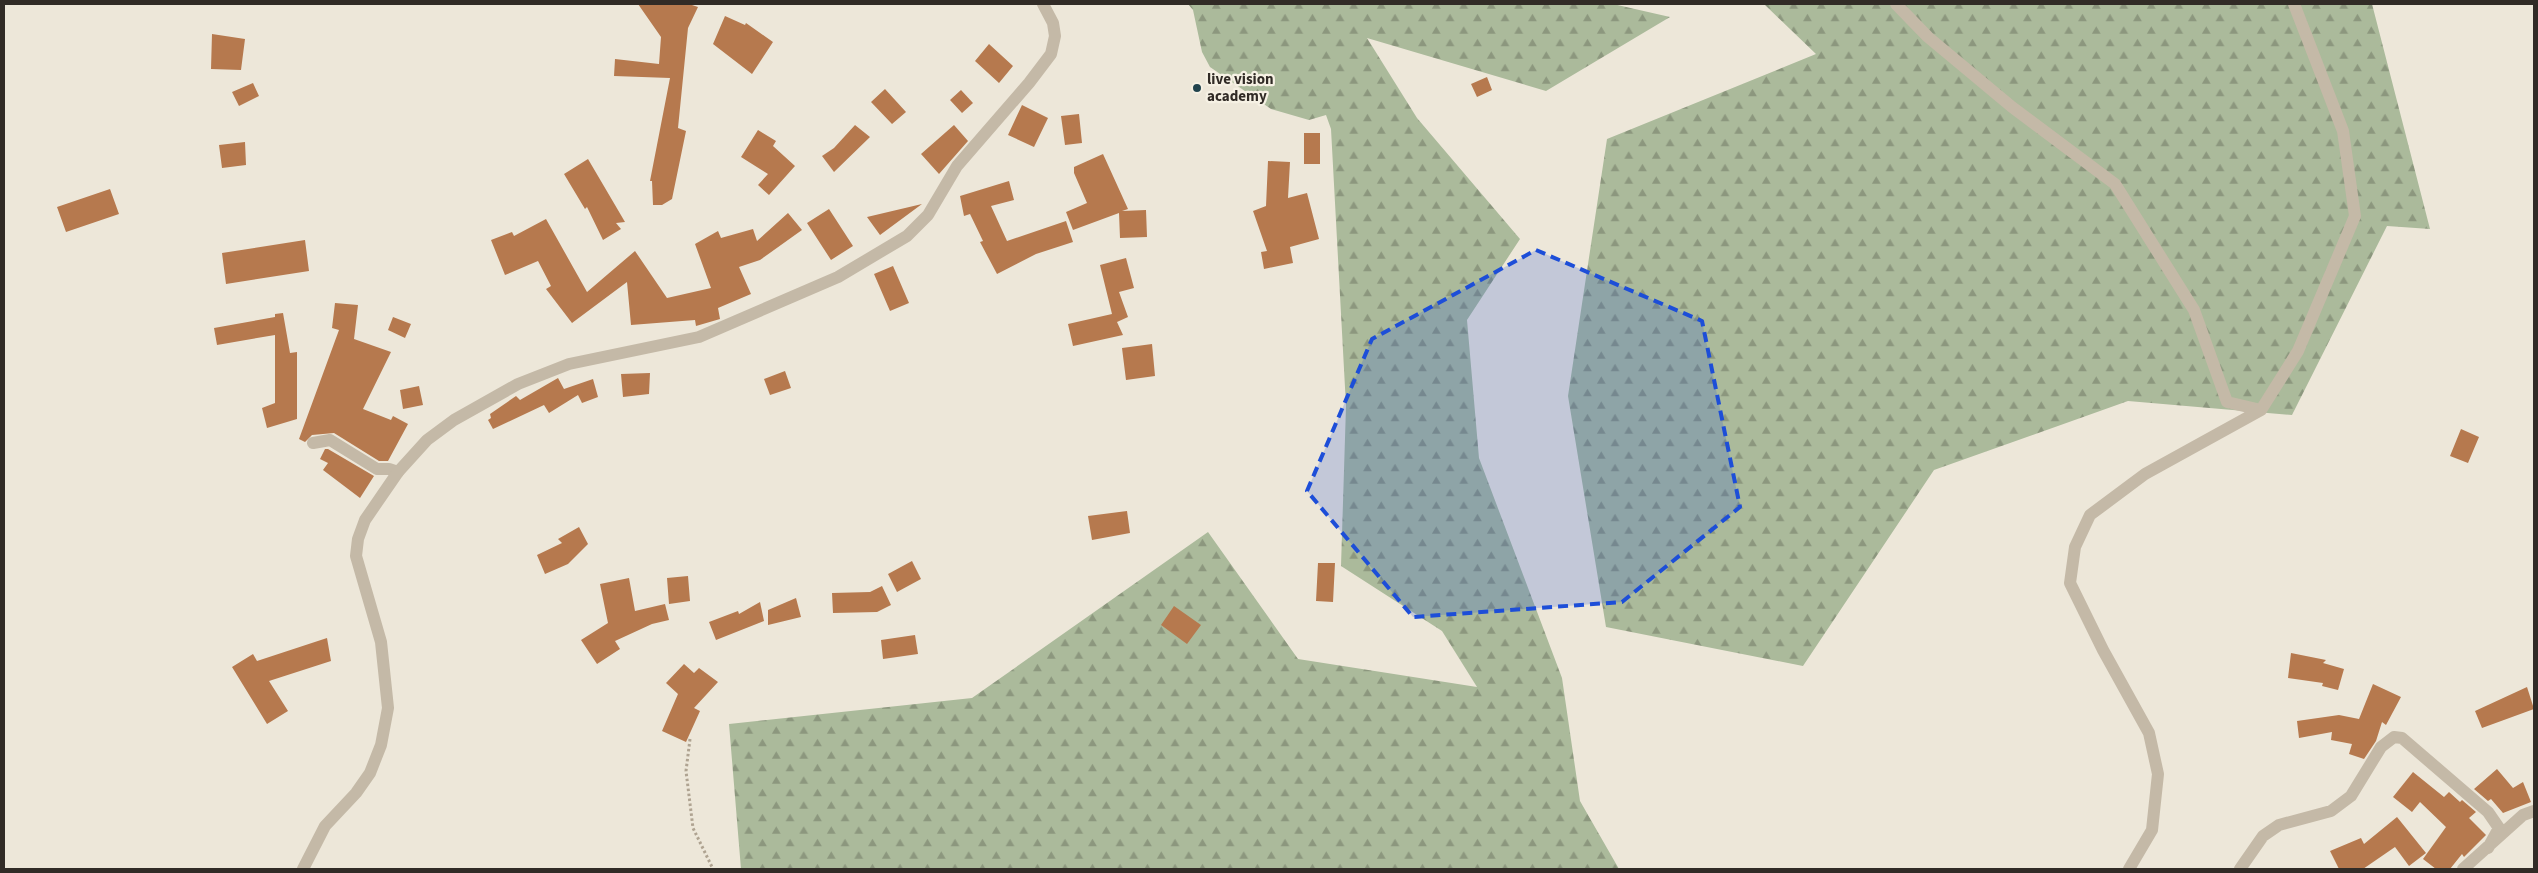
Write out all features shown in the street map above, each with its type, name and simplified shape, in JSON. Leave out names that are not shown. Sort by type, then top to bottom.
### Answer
[{"type":"street","points":[[304,869],[325,826],[356,793],[370,773],[381,745],[388,708],[381,642],[356,556],[358,539],[365,520],[398,472],[427,440],[454,420],[518,384],[569,364],[699,337],[838,277],[907,236],[928,215],[957,166],[1029,83],[1051,54],[1055,36],[1053,23],[1043,4]]},
{"type":"street","points":[[1896,4],[1928,37],[2012,107],[2115,184],[2194,310],[2226,402],[2261,410]]},
{"type":"street","points":[[2129,869],[2152,830],[2158,774],[2149,733],[2070,583],[2075,547],[2090,515],[2145,474],[2261,410],[2298,351],[2355,216],[2343,131],[2294,4]]},
{"type":"street","points":[[313,444],[330,440],[377,469],[398,472]]},
{"type":"street","points":[[2240,869],[2263,836],[2279,825],[2331,811],[2350,796],[2381,747],[2394,737],[2402,738],[2488,812],[2499,828],[2488,848]]},
{"type":"street","points":[[2463,869],[2523,815],[2534,811]]},
{"type":"path","points":[[690,739],[686,771],[693,828],[712,869]]},
{"type":"highlighted area","points":[[1536,250],[1702,321],[1740,507],[1622,602],[1413,617],[1307,491],[1372,339]]},
{"type":"green space","points":[[1188,4],[1613,4],[1670,17],[1546,91],[1367,38],[1417,118],[1520,239],[1467,320],[1479,458],[1562,678],[1580,801],[1619,869],[741,869],[729,724],[972,698],[1208,532],[1298,659],[1477,687],[1442,631],[1341,566],[1346,406],[1331,129],[1326,115],[1309,120],[1271,109],[1210,67],[1202,52],[1193,10]]},
{"type":"green space","points":[[1764,4],[2372,4],[2430,229],[2387,226],[2292,415],[2128,401],[1934,470],[1803,666],[1606,627],[1568,396],[1607,139],[1816,54]]},
{"type":"building","points":[[638,4],[689,4],[698,7],[688,28],[678,128],[686,131],[672,199],[662,205],[653,205],[652,181],[650,181],[670,78],[614,76],[615,59],[659,64],[661,37]]},
{"type":"building","points":[[725,16],[745,25],[746,23],[773,42],[752,74],[713,44]]},
{"type":"building","points":[[212,34],[245,39],[241,70],[211,69]]},
{"type":"building","points":[[989,44],[1013,66],[999,83],[975,61]]},
{"type":"building","points":[[1487,77],[1492,90],[1477,97],[1471,84]]},
{"type":"building","points":[[253,83],[259,96],[239,106],[232,92]]},
{"type":"building","points":[[885,89],[906,112],[892,124],[871,102]]},
{"type":"building","points":[[961,90],[973,103],[962,113],[950,100]]},
{"type":"building","points":[[1022,105],[1048,118],[1034,147],[1008,135]]},
{"type":"building","points":[[1079,114],[1082,143],[1065,145],[1061,116]]},
{"type":"building","points":[[855,125],[870,137],[834,172],[822,156],[834,148]]},
{"type":"building","points":[[954,125],[968,141],[939,174],[921,154]]},
{"type":"building","points":[[758,130],[776,141],[773,146],[795,166],[769,195],[758,185],[768,174],[741,157]]},
{"type":"building","points":[[1304,133],[1320,133],[1320,164],[1304,164]]},
{"type":"building","points":[[245,142],[246,165],[222,168],[219,145]]},
{"type":"building","points":[[1103,154],[1128,209],[1122,211],[1146,210],[1147,237],[1120,238],[1119,213],[1073,230],[1066,212],[1087,203],[1074,173],[1074,167]]},
{"type":"building","points":[[588,159],[625,222],[616,223],[621,229],[603,240],[587,207],[585,209],[564,174]]},
{"type":"building","points":[[1268,161],[1290,162],[1288,198],[1307,193],[1319,239],[1290,247],[1293,263],[1264,269],[1261,252],[1267,251],[1253,211],[1266,206]]},
{"type":"building","points":[[1009,181],[1014,200],[991,206],[1007,241],[1066,221],[1073,242],[1036,254],[997,274],[980,242],[983,241],[970,214],[964,216],[960,196]]},
{"type":"building","points":[[110,189],[119,214],[66,232],[57,207]]},
{"type":"building","points":[[922,204],[880,235],[867,217]]},
{"type":"building","points":[[829,209],[853,246],[831,260],[807,223]]},
{"type":"building","points":[[788,213],[802,230],[760,260],[739,267],[751,294],[718,308],[720,319],[696,326],[695,320],[631,325],[627,282],[572,323],[546,289],[551,286],[538,261],[505,275],[491,240],[512,232],[514,236],[546,219],[587,292],[635,251],[667,298],[711,288],[695,244],[718,231],[721,238],[753,229],[757,241]]},
{"type":"building","points":[[305,240],[309,271],[226,284],[222,253]]},
{"type":"building","points":[[1126,258],[1134,288],[1119,292],[1128,317],[1117,322],[1123,335],[1073,346],[1068,324],[1112,314],[1100,265]]},
{"type":"building","points":[[893,266],[909,303],[890,311],[874,274]]},
{"type":"building","points":[[335,303],[358,305],[354,339],[391,352],[363,409],[391,420],[393,416],[408,424],[388,461],[379,461],[334,433],[312,435],[305,442],[299,439],[339,330],[332,328]]},
{"type":"building","points":[[283,313],[290,353],[297,352],[297,419],[267,428],[262,408],[275,403],[275,335],[217,345],[214,328],[275,317],[275,314]]},
{"type":"building","points":[[393,317],[411,324],[405,338],[388,330]]},
{"type":"building","points":[[1152,344],[1155,376],[1126,380],[1122,348]]},
{"type":"building","points":[[785,371],[791,388],[770,395],[764,379]]},
{"type":"building","points":[[650,373],[649,394],[623,397],[621,374]]},
{"type":"building","points":[[558,378],[564,389],[593,379],[598,397],[582,403],[578,395],[549,413],[544,405],[493,429],[488,420],[491,418],[490,414],[516,396],[520,400]]},
{"type":"building","points":[[419,386],[423,405],[403,409],[400,390]]},
{"type":"building","points":[[2461,429],[2479,437],[2468,463],[2450,456]]},
{"type":"building","points":[[325,449],[374,476],[360,498],[323,470],[328,463],[320,459]]},
{"type":"building","points":[[1127,511],[1130,533],[1092,540],[1088,516]]},
{"type":"building","points":[[579,527],[588,544],[568,564],[545,574],[537,555],[562,543],[558,539]]},
{"type":"building","points":[[912,561],[921,579],[897,592],[888,574]]},
{"type":"building","points":[[1318,563],[1335,563],[1333,602],[1316,601]]},
{"type":"building","points":[[688,576],[690,601],[669,604],[667,578]]},
{"type":"building","points":[[629,578],[635,611],[665,604],[669,620],[652,624],[615,641],[620,649],[597,664],[581,640],[608,623],[600,584]]},
{"type":"building","points":[[882,586],[891,605],[877,612],[833,613],[832,593],[870,592]]},
{"type":"building","points":[[796,598],[801,617],[768,625],[768,610]]},
{"type":"building","points":[[760,602],[764,621],[716,640],[709,622],[738,611],[739,614]]},
{"type":"building","points":[[1174,606],[1201,625],[1187,644],[1161,625]]},
{"type":"building","points":[[915,635],[918,654],[883,659],[881,640]]},
{"type":"building","points":[[327,638],[331,661],[269,681],[288,711],[267,724],[232,667],[253,654],[257,661]]},
{"type":"building","points":[[2291,653],[2326,660],[2323,663],[2344,669],[2338,690],[2322,686],[2323,683],[2288,678]]},
{"type":"building","points":[[684,664],[694,673],[699,668],[718,682],[694,708],[700,711],[686,742],[662,731],[678,694],[666,683]]},
{"type":"building","points":[[2373,684],[2401,697],[2386,725],[2382,722],[2376,741],[2364,759],[2349,754],[2352,744],[2331,740],[2332,732],[2299,738],[2297,721],[2339,715],[2359,719]]},
{"type":"building","points":[[2527,687],[2534,709],[2482,728],[2475,711]]},
{"type":"building","points":[[2497,769],[2513,788],[2523,782],[2531,802],[2503,813],[2491,799],[2488,801],[2474,789]]},
{"type":"building","points":[[2413,772],[2444,797],[2449,792],[2476,812],[2469,818],[2486,835],[2464,857],[2462,854],[2450,869],[2436,869],[2423,859],[2446,827],[2420,802],[2412,812],[2393,797]]},
{"type":"building","points":[[2397,817],[2426,853],[2409,866],[2395,847],[2363,869],[2339,869],[2330,851],[2361,838],[2364,844]]},
{"type":"place","name":"live vision academy","points":[[1197,88]]}]
